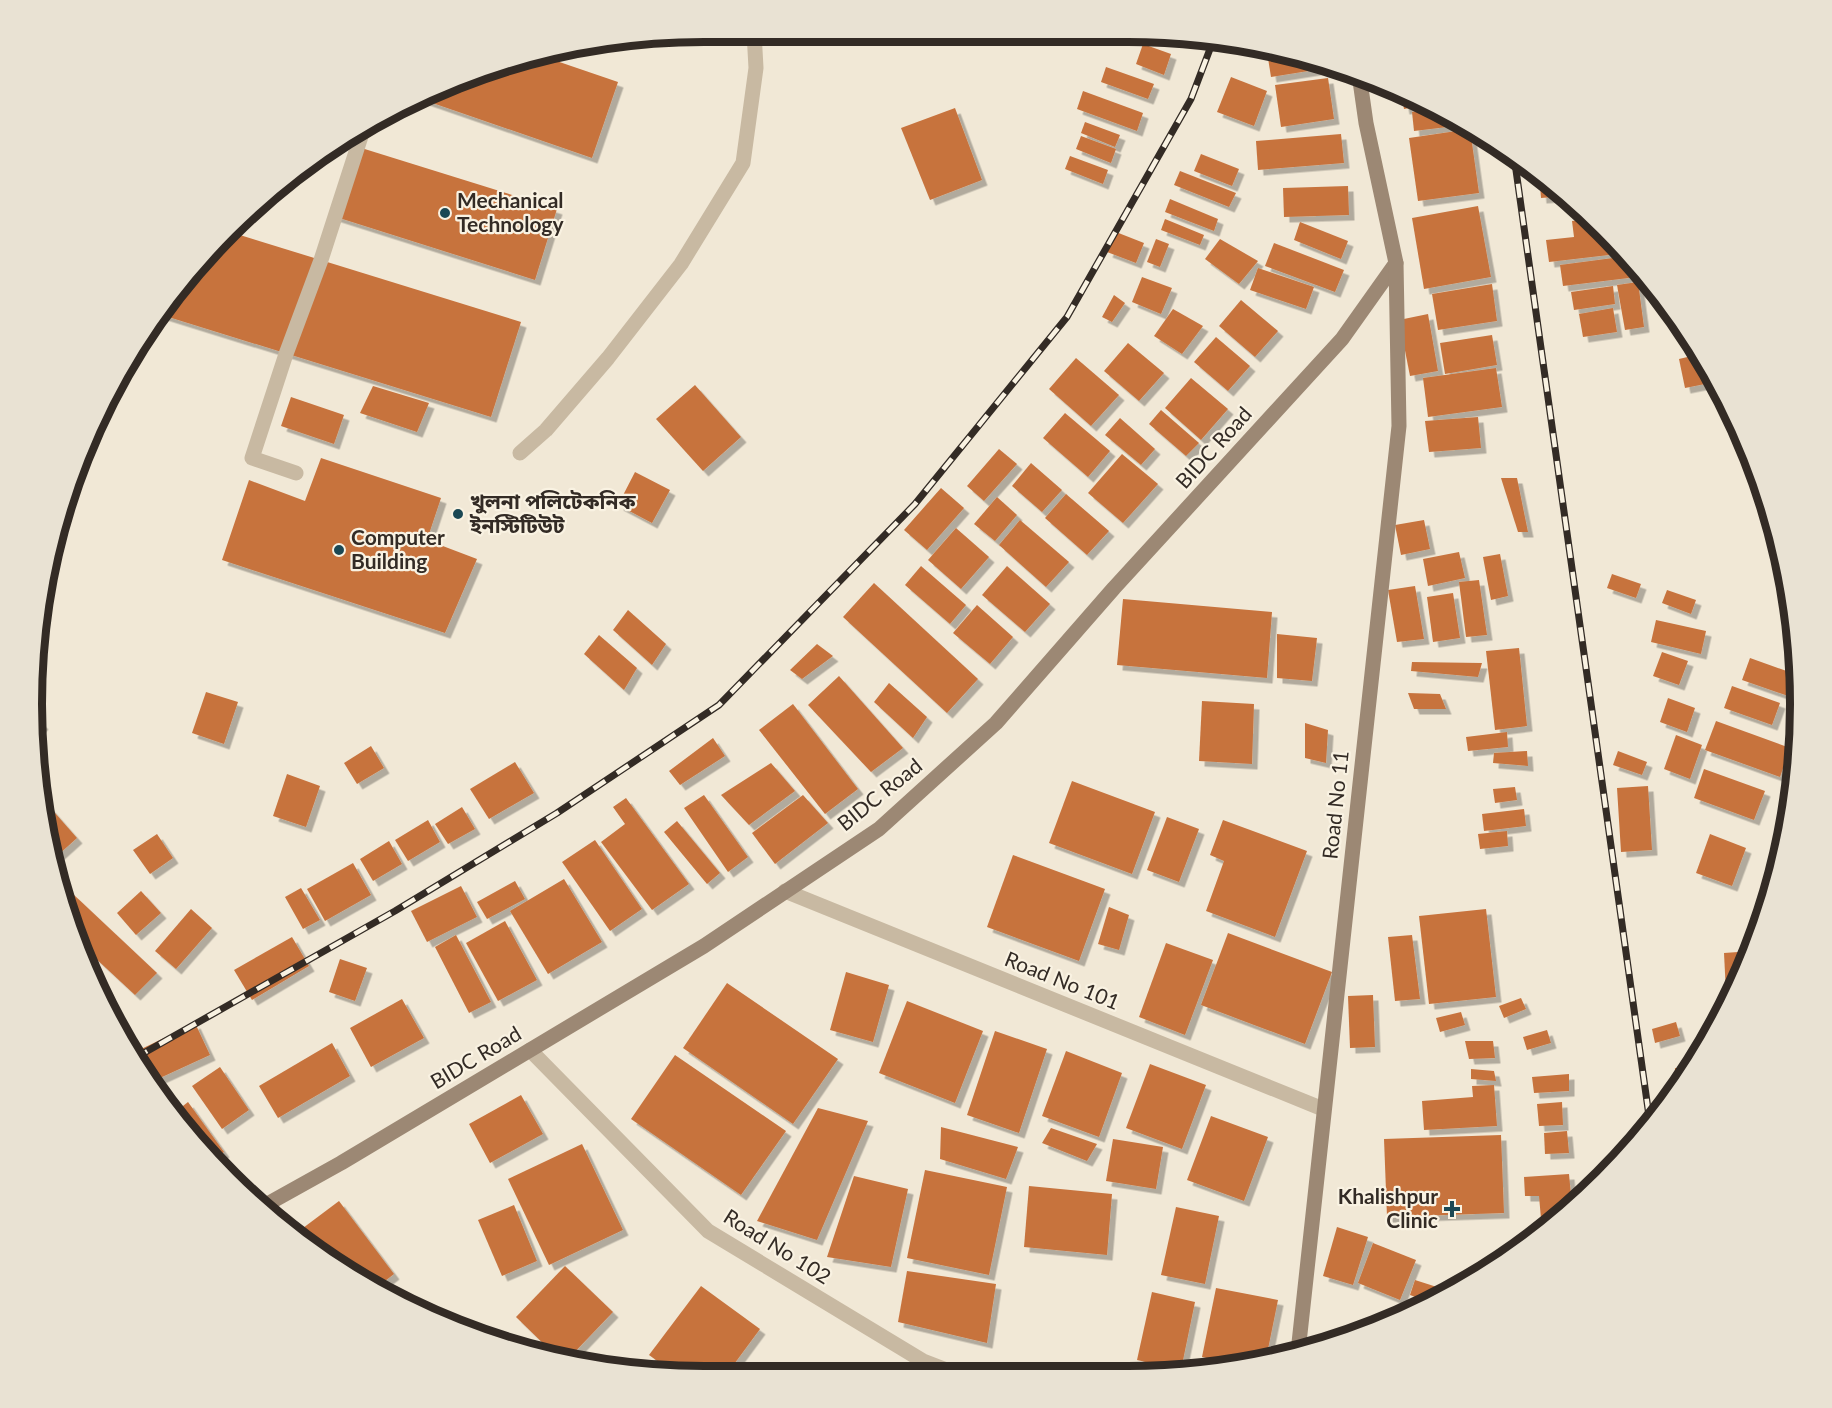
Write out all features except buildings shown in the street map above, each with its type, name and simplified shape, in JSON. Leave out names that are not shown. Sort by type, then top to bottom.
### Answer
[{"type":"main road","name":"Road No 11","points":[[1299,1343],[1399,426],[1396,263],[1366,123],[1360,84]]},
{"type":"main road","name":"BIDC Road","points":[[269,1203],[351,1158],[704,946],[879,829],[996,723],[1114,588],[1342,339],[1396,263]]},
{"type":"street","points":[[520,453],[546,430],[608,358],[681,264],[742,163],[756,68],[755,42]]},
{"type":"street","points":[[296,473],[252,458],[286,354],[321,260],[359,140]]},
{"type":"street","name":"Road No 101","points":[[785,891],[1323,1109]]},
{"type":"street","name":"Road No 102","points":[[530,1050],[708,1231],[923,1361],[936,1366]]},
{"type":"railway","points":[[143,1054],[395,911],[557,813],[719,705],[915,504],[1067,317],[1191,99],[1210,48]]},
{"type":"railway","points":[[1516,168],[1649,1112]]},
{"type":"place","name":"Mechanical Technology","points":[[445,213]]},
{"type":"place","name":"খুলনা পলিটেকনিক ইনস্টিটিউট","points":[[458,514]]},
{"type":"place","name":"Computer Building","points":[[339,550]]},
{"type":"place","name":"Khalishpur Clinic","points":[[1452,1209]]}]
